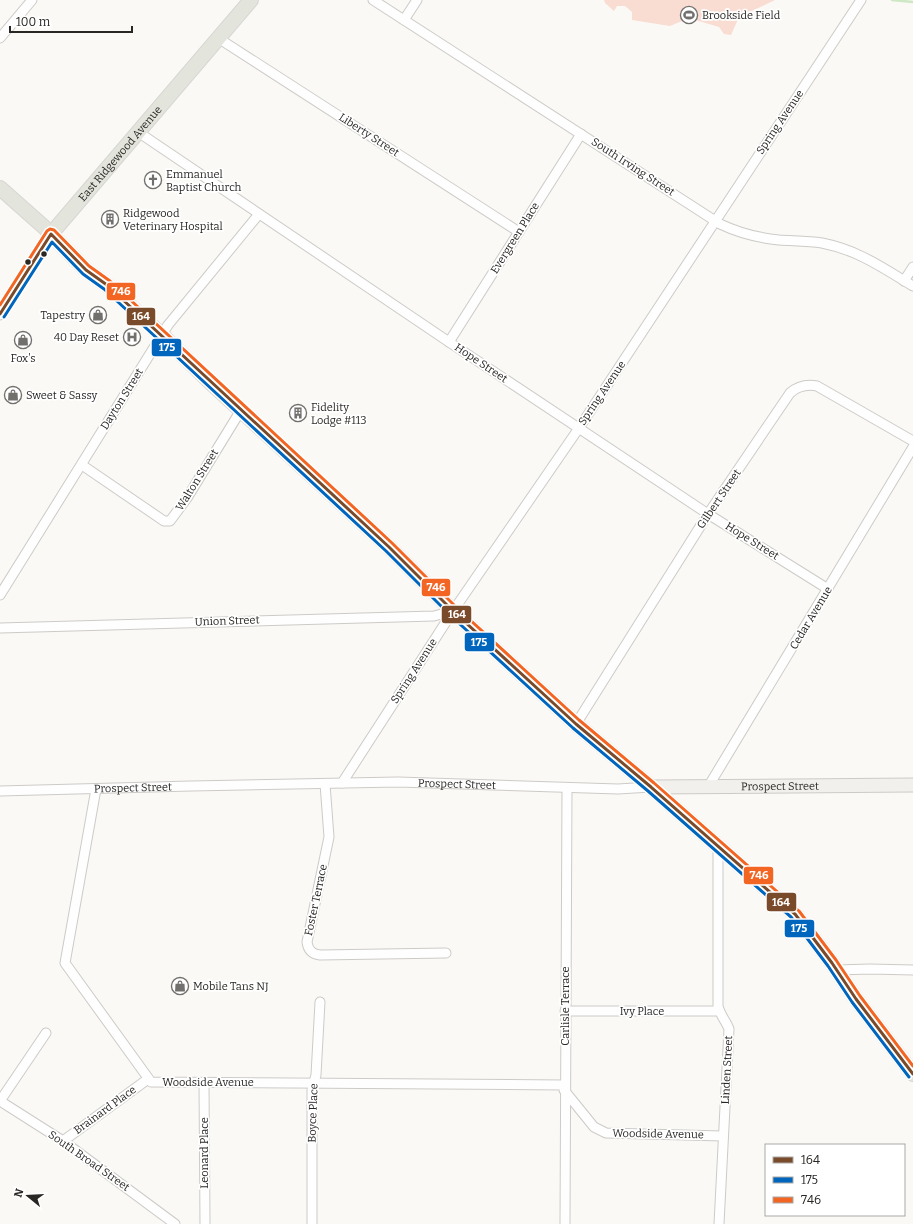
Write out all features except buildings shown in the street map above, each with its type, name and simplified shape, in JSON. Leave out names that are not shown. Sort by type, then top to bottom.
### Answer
[{"type":"main road","name":"East Ridgewood Avenue","points":[[51,234],[251,0]]},
{"type":"main road","points":[[0,188],[51,234],[86,270],[107,285],[389,547],[453,611],[576,724],[651,786],[795,914],[837,970],[856,999],[913,1074]]},
{"type":"main road","name":"Prospect Street","points":[[651,786],[708,787],[913,785]]},
{"type":"street","points":[[0,38],[32,0]]},
{"type":"street","name":"South Irving Street","points":[[373,0],[715,220],[739,231],[761,238],[821,243],[853,252],[868,258],[913,286]]},
{"type":"street","points":[[404,20],[417,0]]},
{"type":"street","name":"Spring Avenue","points":[[342,783],[453,611],[579,428],[860,2]]},
{"type":"street","name":"Liberty Street","points":[[218,38],[519,232]]},
{"type":"street","name":"Hope Street","points":[[138,132],[449,342],[708,514],[828,589]]},
{"type":"street","name":"Evergreen Place","points":[[449,342],[581,134]]},
{"type":"street","name":"Dayton Street","points":[[0,595],[82,465],[161,335],[176,314],[260,214]]},
{"type":"street","name":"East Ridgewood Avenue","points":[[0,314],[51,234]]},
{"type":"street","points":[[904,281],[913,267]]},
{"type":"street","name":"Gilbert Street","points":[[576,724],[708,514],[790,393],[802,386],[817,386],[823,388],[913,441]]},
{"type":"street","name":"Walton Street","points":[[82,465],[164,521],[170,521],[187,498],[241,410]]},
{"type":"street","name":"Cedar Avenue","points":[[708,787],[913,447]]},
{"type":"street","name":"Union Street","points":[[0,628],[434,616],[453,611]]},
{"type":"street","name":"Prospect Street","points":[[0,791],[398,782],[618,789],[651,786]]},
{"type":"street","name":"Foster Terrace","points":[[325,784],[329,837],[307,942],[311,952],[320,955],[446,953]]},
{"type":"street","name":"Carlisle Terrace","points":[[565,1224],[564,1087],[567,788]]},
{"type":"street","name":"Woodside Avenue","points":[[96,789],[65,963],[151,1082],[313,1082],[564,1087],[594,1127],[606,1133],[723,1136]]},
{"type":"street","name":"Linden Street","points":[[718,847],[718,1006],[729,1030],[719,1224]]},
{"type":"street","points":[[837,970],[913,970]]},
{"type":"street","name":"Boyce Place","points":[[312,1224],[312,1090],[316,1075],[320,1002]]},
{"type":"street","name":"Ivy Place","points":[[565,1011],[719,1011]]},
{"type":"street","points":[[0,1101],[46,1033]]},
{"type":"street","name":"Brainard Place","points":[[63,1141],[148,1079]]},
{"type":"street","name":"Leonard Place","points":[[204,1082],[205,1224]]},
{"type":"street","name":"South Broad Street","points":[[0,1101],[63,1141],[176,1224]]},
{"type":"shaded area","name":"Brookside Field","points":[[604,0],[775,0],[739,17],[731,35],[724,34],[719,27],[692,19],[670,26],[632,20],[632,12],[625,6],[617,6],[614,11],[605,3]]},
{"type":"waterway","points":[[892,0],[913,2]]},
{"type":"transit line","name":"746","points":[[0,305],[47,231],[50,229],[54,230],[89,266],[110,281],[392,543],[456,607],[579,720],[654,783],[799,911],[836,960],[860,996],[913,1066]]},
{"type":"transit line","name":"164","points":[[0,314],[51,234],[86,270],[107,285],[389,547],[453,611],[576,724],[651,787],[795,914],[832,963],[856,999],[913,1074]]},
{"type":"transit line","name":"175","points":[[4,317],[52,242],[83,274],[104,289],[386,551],[450,615],[573,728],[648,791],[791,917],[828,966],[852,1002],[909,1077]]},
{"type":"place","name":"Brookside Field","points":[[689,15]]},
{"type":"place","name":"Emmanuel Baptist Church","points":[[153,180]]},
{"type":"place","name":"Ridgewood Veterinary Hospital","points":[[110,219]]},
{"type":"place","name":"Tapestry","points":[[98,315]]},
{"type":"place","name":"40 Day Reset","points":[[132,337]]},
{"type":"place","name":"Fox's","points":[[23,340]]},
{"type":"place","name":"Sweet & Sassy","points":[[13,395]]},
{"type":"place","name":"Fidelity Lodge #113","points":[[298,413]]},
{"type":"place","name":"Mobile Tans NJ","points":[[180,986]]}]
